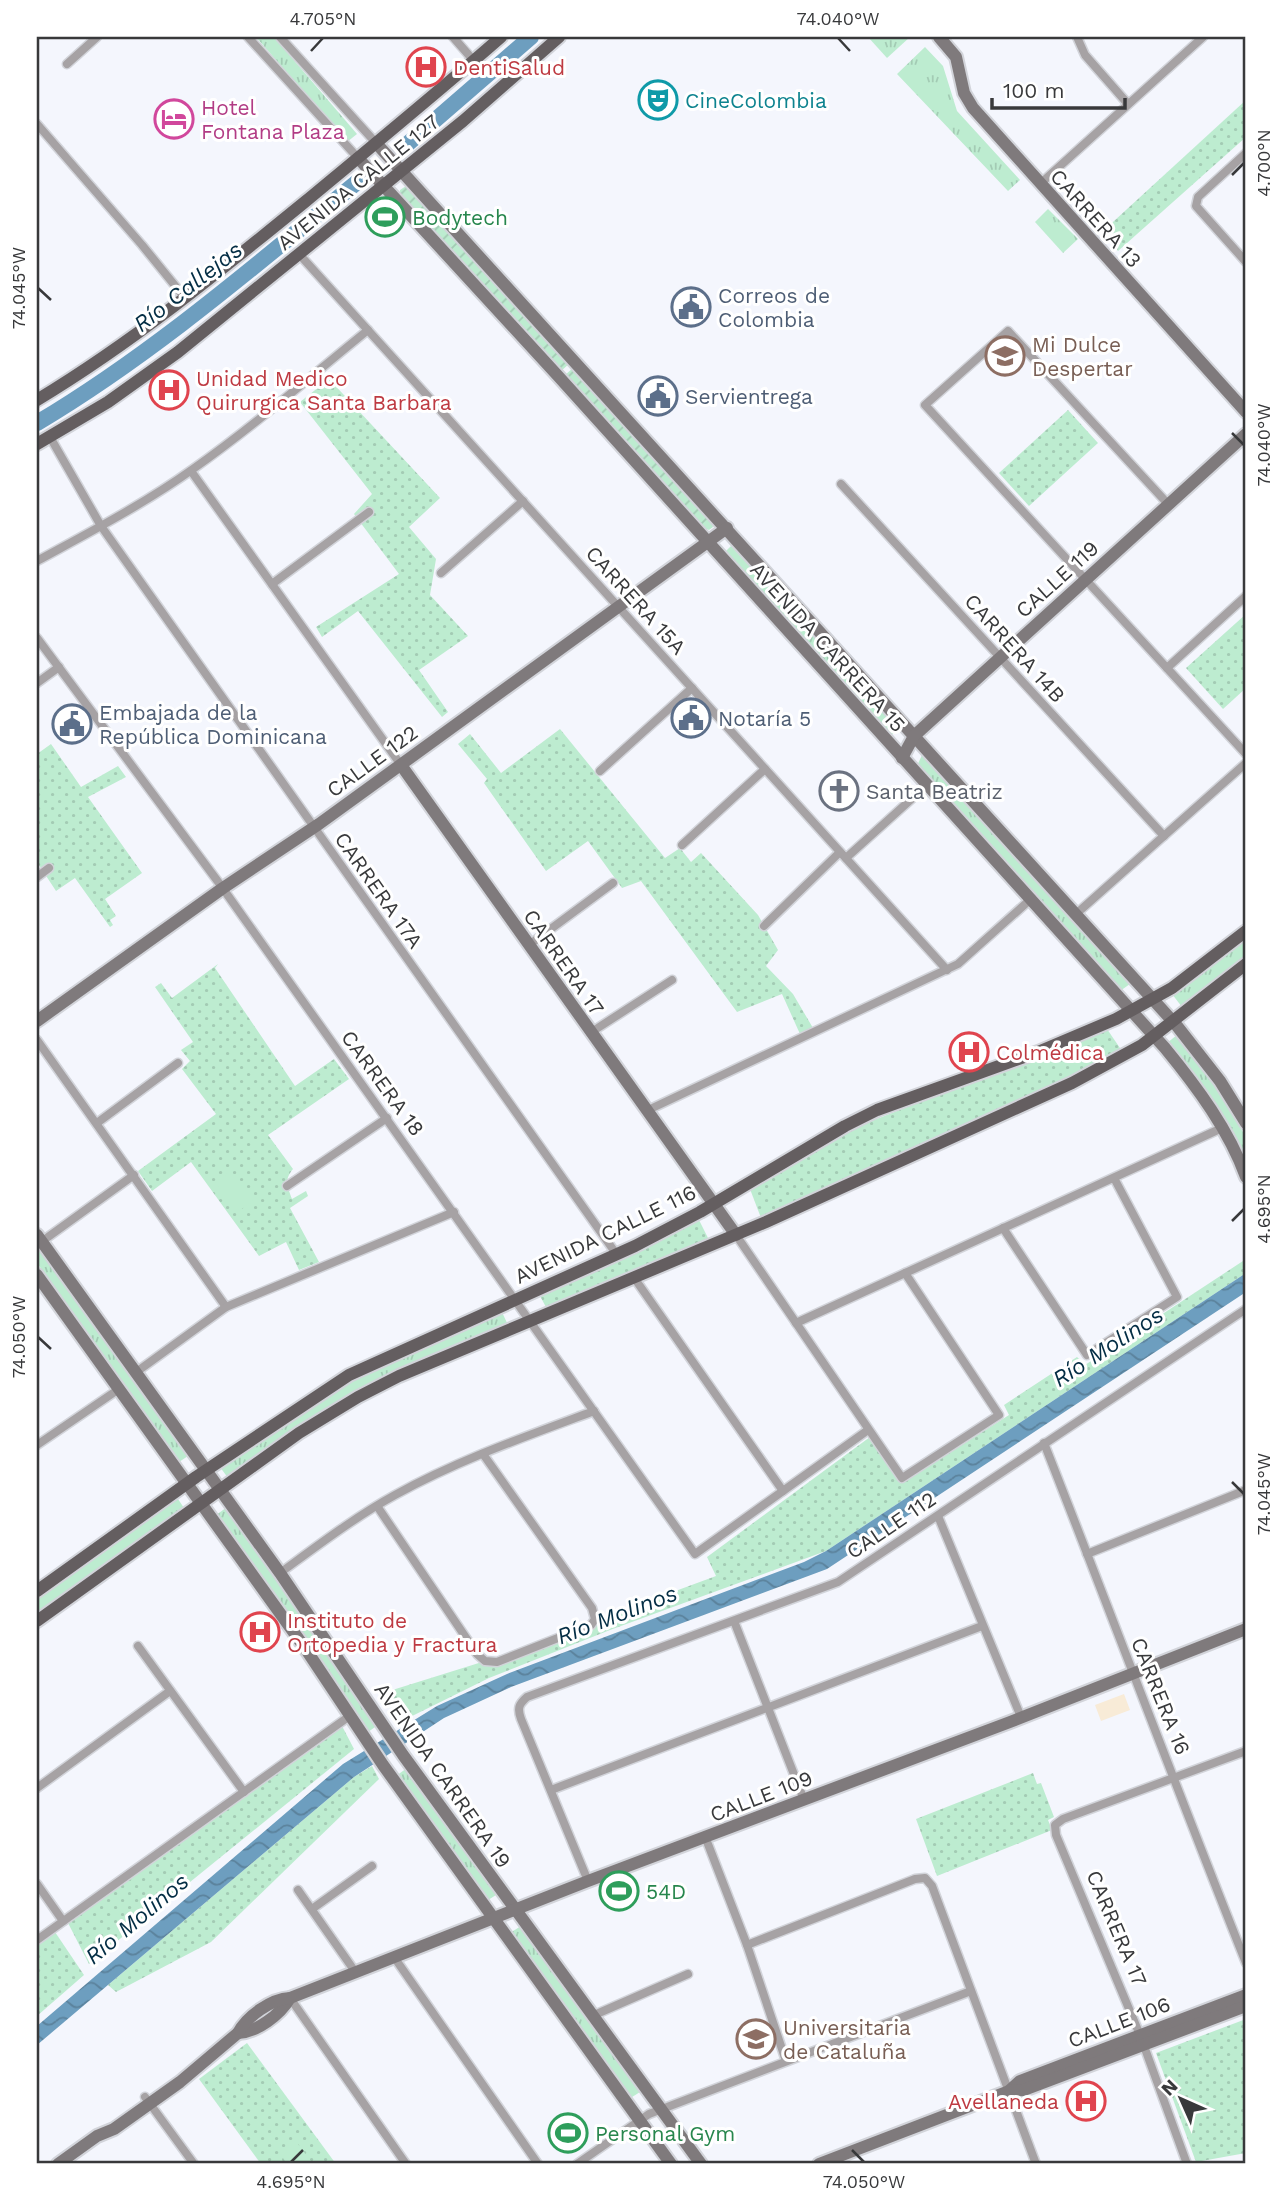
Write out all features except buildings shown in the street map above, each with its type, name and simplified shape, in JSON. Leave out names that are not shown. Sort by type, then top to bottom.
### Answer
[{"type":"main road","name":"AVENIDA CALLE 127","points":[[37,400],[126,342],[185,298],[358,158],[501,37]]},
{"type":"main road","name":"AVENIDA CALLE 127","points":[[37,444],[108,402],[178,352],[464,121],[559,37]]},
{"type":"main road","name":"CARRERA 13","points":[[939,37],[956,57],[968,101],[1246,412]]},
{"type":"main road","name":"AVENIDA CARRERA 15","points":[[376,143],[1172,1021],[1220,1081],[1246,1122]]},
{"type":"main road","name":"AVENIDA CARRERA 15","points":[[358,158],[1032,898],[1154,1036],[1193,1082],[1222,1128],[1246,1177]]},
{"type":"main road","name":"CALLE 119","points":[[902,758],[914,736],[1246,434]]},
{"type":"main road","name":"CALLE 122","points":[[37,1021],[401,765],[727,528]]},
{"type":"main road","name":"CARRERA 17","points":[[401,765],[736,1235]]},
{"type":"main road","name":"AVENIDA CALLE 116","points":[[37,1591],[205,1470],[349,1375],[515,1298],[617,1255],[877,1110],[1038,1052],[1131,1011],[1176,985],[1246,931]]},
{"type":"main road","points":[[37,1621],[299,1433],[364,1393],[736,1235],[1053,1092],[1136,1048],[1246,964]]},
{"type":"main road","name":"AVENIDA CARRERA 19","points":[[43,1236],[135,1373],[280,1573],[384,1728],[701,2164]]},
{"type":"main road","name":"AVENIDA CARRERA 19","points":[[37,1275],[305,1648],[383,1765],[492,1919],[671,2164]]},
{"type":"main road","name":"CALLE 109","points":[[58,2164],[97,2136],[114,2129],[148,2101],[180,2082],[238,2033],[244,2023],[278,1999],[290,1998],[356,1973],[588,1881],[706,1839],[1246,1629]]},
{"type":"main road","name":"CALLE 106","points":[[819,2164],[1009,2091],[1024,2090],[1246,1995]]},
{"type":"main road","name":"CALLE 106","points":[[1142,2040],[1246,2006]]},
{"type":"street","points":[[68,64],[97,37]]},
{"type":"street","points":[[248,37],[358,158]]},
{"type":"street","points":[[280,37],[376,143]]},
{"type":"street","points":[[453,37],[474,61]]},
{"type":"street","points":[[1077,37],[1085,55],[1128,104]]},
{"type":"street","points":[[1040,184],[1203,37]]},
{"type":"street","points":[[37,124],[185,298]]},
{"type":"street","points":[[1246,153],[1195,202],[1246,262]]},
{"type":"street","name":"CARRERA 15A","points":[[299,254],[947,970]]},
{"type":"street","points":[[37,561],[191,471],[368,330]]},
{"type":"street","points":[[1168,504],[1008,331],[925,405],[1246,754]]},
{"type":"street","name":"CARRERA 17A","points":[[50,437],[101,526],[617,1255]]},
{"type":"street","name":"CARRERA 17","points":[[191,471],[401,765]]},
{"type":"street","name":"CARRERA 14B","points":[[841,484],[1164,836]]},
{"type":"street","points":[[442,573],[523,501]]},
{"type":"street","points":[[272,584],[369,512]]},
{"type":"street","points":[[1167,668],[1246,596]]},
{"type":"street","name":"CARRERA 18","points":[[37,638],[223,888],[695,1554],[783,1491]]},
{"type":"street","points":[[37,683],[58,667]]},
{"type":"street","points":[[600,771],[692,688]]},
{"type":"street","points":[[1076,914],[1246,763]]},
{"type":"street","points":[[682,845],[765,769]]},
{"type":"street","points":[[764,926],[927,785]]},
{"type":"street","points":[[37,877],[49,868]]},
{"type":"street","points":[[529,945],[614,883]]},
{"type":"street","points":[[646,1111],[947,970],[967,958],[1032,898]]},
{"type":"street","points":[[590,1033],[672,980]]},
{"type":"street","points":[[37,1040],[226,1307]]},
{"type":"street","points":[[97,1123],[178,1063]]},
{"type":"street","points":[[287,1185],[387,1118]]},
{"type":"street","points":[[796,1323],[1222,1128]]},
{"type":"street","points":[[43,1236],[134,1175]]},
{"type":"street","points":[[1003,1228],[1087,1355],[1177,1297],[1114,1178]]},
{"type":"street","points":[[135,1373],[226,1307],[454,1212]]},
{"type":"street","name":"CARRERA 17","points":[[736,1235],[902,1478]]},
{"type":"street","name":"CALLE 112","points":[[902,1478],[999,1415],[905,1273]]},
{"type":"street","points":[[635,1279],[783,1491],[868,1430]]},
{"type":"street","name":"CALLE 112","points":[[551,1790],[518,1710],[520,1702],[538,1691],[838,1582],[1246,1309]]},
{"type":"street","points":[[37,1445],[119,1389]]},
{"type":"street","points":[[280,1573],[377,1506],[419,1482],[594,1411]]},
{"type":"street","name":"CARRERA 16","points":[[1044,1443],[1246,1963]]},
{"type":"street","points":[[377,1506],[477,1654],[485,1661],[497,1662],[586,1628],[595,1619],[592,1608],[483,1454]]},
{"type":"street","points":[[1087,1554],[1246,1490]]},
{"type":"street","points":[[938,1516],[1021,1717]]},
{"type":"street","points":[[734,1621],[804,1800]]},
{"type":"street","points":[[588,1881],[551,1790],[982,1626]]},
{"type":"street","points":[[138,1646],[244,1792]]},
{"type":"street","points":[[37,1788],[170,1691]]},
{"type":"street","points":[[37,1940],[351,1716]]},
{"type":"street","points":[[1175,1779],[1246,1751]]},
{"type":"street","name":"CARRERA 17","points":[[1175,1779],[1063,1819],[1055,1825],[1056,1835],[1142,2040],[1187,2164]]},
{"type":"street","points":[[706,1839],[747,1945],[786,2061]]},
{"type":"street","points":[[312,1909],[372,1866]]},
{"type":"street","points":[[747,1945],[915,1879],[925,1878],[932,1885],[1036,2164]]},
{"type":"street","points":[[37,1884],[63,1921]]},
{"type":"street","points":[[298,1890],[356,1973]]},
{"type":"street","points":[[394,1957],[538,2164]]},
{"type":"street","points":[[592,2016],[688,1974]]},
{"type":"street","points":[[577,2164],[640,2121],[661,2110],[971,1991]]},
{"type":"street","points":[[290,1998],[406,2164]]},
{"type":"street","points":[[148,2101],[194,2164]]},
{"type":"shaded area","points":[[1124,1694],[1130,1710],[1101,1721],[1095,1705]]},
{"type":"green space","points":[[256,37],[274,37],[357,134],[347,142]]},
{"type":"green space","points":[[868,37],[910,37],[887,58]]},
{"type":"green space","points":[[925,47],[943,66],[957,111],[1020,180],[1008,191],[897,74]]},
{"type":"green space","points":[[1246,100],[1246,137],[1118,251],[1102,232]]},
{"type":"green space","points":[[406,186],[477,259],[569,364],[561,371],[400,193]]},
{"type":"green space","points":[[1048,209],[1078,239],[1063,253],[1035,222]]},
{"type":"green space","points":[[573,368],[712,522],[713,527],[709,530],[704,528],[565,375]]},
{"type":"green space","points":[[329,379],[440,498],[409,527],[436,559],[430,595],[468,636],[419,670],[448,712],[442,717],[358,611],[322,637],[316,627],[399,574],[354,514],[372,494],[300,402]]},
{"type":"green space","points":[[1068,410],[1098,443],[1029,506],[999,473]]},
{"type":"green space","points":[[731,546],[898,728],[889,738],[725,552]]},
{"type":"green space","points":[[1246,614],[1246,688],[1223,709],[1186,668]]},
{"type":"green space","points":[[560,729],[665,858],[680,848],[691,862],[701,853],[758,915],[778,950],[766,966],[793,994],[813,1028],[800,1034],[782,994],[737,1012],[641,881],[622,888],[588,841],[546,871],[484,783],[487,779],[458,744],[470,734],[501,773]]},
{"type":"green space","points":[[51,744],[81,787],[118,766],[126,777],[88,797],[142,873],[105,899],[116,916],[110,920],[113,925],[110,927],[75,878],[56,891],[37,862],[37,754]]},
{"type":"green space","points":[[922,755],[1130,984],[1120,991],[916,768]]},
{"type":"green space","points":[[1246,937],[1246,958],[1182,1007],[1172,994]]},
{"type":"green space","points":[[218,964],[215,968],[295,1086],[334,1059],[349,1079],[268,1135],[293,1169],[287,1183],[292,1199],[306,1191],[308,1196],[290,1208],[319,1262],[299,1270],[286,1242],[259,1256],[191,1162],[152,1191],[138,1171],[216,1114],[182,1069],[190,1061],[181,1050],[193,1042],[155,987],[161,983],[172,998]]},
{"type":"green space","points":[[1107,1029],[1122,1051],[1077,1075],[761,1218],[750,1189],[851,1129]]},
{"type":"green space","points":[[1177,1035],[1206,1072],[1246,1137],[1246,1163],[1167,1043]]},
{"type":"green space","points":[[231,1171],[253,1201],[236,1213],[215,1182]]},
{"type":"green space","points":[[698,1218],[710,1242],[548,1311],[539,1294]]},
{"type":"green space","points":[[37,1242],[188,1456],[179,1462],[37,1263]]},
{"type":"green space","points":[[1246,1259],[1246,1273],[826,1551],[610,1630],[489,1678],[402,1721],[386,1692],[482,1662],[494,1666],[590,1627],[605,1617],[716,1576],[707,1557],[870,1437],[905,1481],[1009,1415],[1004,1405],[1077,1357],[1085,1365]]},
{"type":"green space","points":[[501,1310],[508,1325],[450,1349],[228,1478],[220,1467],[351,1379]]},
{"type":"green space","points":[[176,1496],[184,1508],[37,1616],[37,1597]]},
{"type":"green space","points":[[227,1507],[378,1725],[368,1732],[215,1516]]},
{"type":"green space","points":[[342,1726],[354,1749],[89,1964],[67,1921]]},
{"type":"green space","points":[[372,1766],[379,1779],[211,1942],[116,1992],[108,1985],[354,1777]]},
{"type":"green space","points":[[407,1768],[496,1895],[485,1902],[396,1776]]},
{"type":"green space","points":[[1033,1773],[1037,1784],[1041,1783],[1054,1817],[1048,1820],[1052,1830],[937,1876],[916,1819]]},
{"type":"green space","points":[[521,1926],[640,2092],[629,2099],[510,1933]]},
{"type":"green space","points":[[55,1932],[84,1975],[37,2016],[37,1945]]},
{"type":"green space","points":[[1246,2019],[1246,2153],[1196,2162],[1156,2053]]},
{"type":"green space","points":[[247,2043],[336,2164],[261,2164],[199,2079]]},
{"type":"green space","points":[[295,2140],[313,2164],[287,2164],[279,2152]]},
{"type":"water","points":[[1246,1273],[1246,1292],[827,1569],[511,1687],[444,1718],[354,1777],[37,2045],[37,2026],[343,1764],[437,1706],[507,1674],[804,1562],[826,1551]]},
{"type":"waterway","name":"Río Callejas","points":[[404,147],[531,37]]},
{"type":"waterway","name":"Río Callejas","points":[[37,423],[163,338],[361,179]]},
{"type":"place","name":"DentiSalud","points":[[426,67]]},
{"type":"place","name":"CineColombia","points":[[658,100]]},
{"type":"place","name":"Hotel Fontana Plaza","points":[[174,119]]},
{"type":"place","name":"Bodytech","points":[[385,217]]},
{"type":"place","name":"Correos de Colombia","points":[[691,307]]},
{"type":"place","name":"Mi Dulce Despertar","points":[[1005,356]]},
{"type":"place","name":"Unidad Medico Quirurgica Santa Barbara","points":[[169,390]]},
{"type":"place","name":"Servientrega","points":[[658,396]]},
{"type":"place","name":"Notaría 5","points":[[691,718]]},
{"type":"place","name":"Embajada de la República Dominicana","points":[[72,724]]},
{"type":"place","name":"Santa Beatriz","points":[[839,791]]},
{"type":"place","name":"Colmédica","points":[[969,1052]]},
{"type":"place","name":"Instituto de Ortopedia y Fractura","points":[[260,1632]]},
{"type":"place","name":"54D","points":[[619,1891]]},
{"type":"place","name":"Universitaria de Cataluña","points":[[756,2039]]},
{"type":"place","name":"Avellaneda","points":[[1086,2101]]},
{"type":"place","name":"Personal Gym","points":[[568,2133]]},
{"type":"water label","name":"Río Molinos","points":[[1108,1347]]},
{"type":"water label","name":"Río Molinos","points":[[617,1615]]},
{"type":"water label","name":"Río Molinos","points":[[137,1919]]}]
